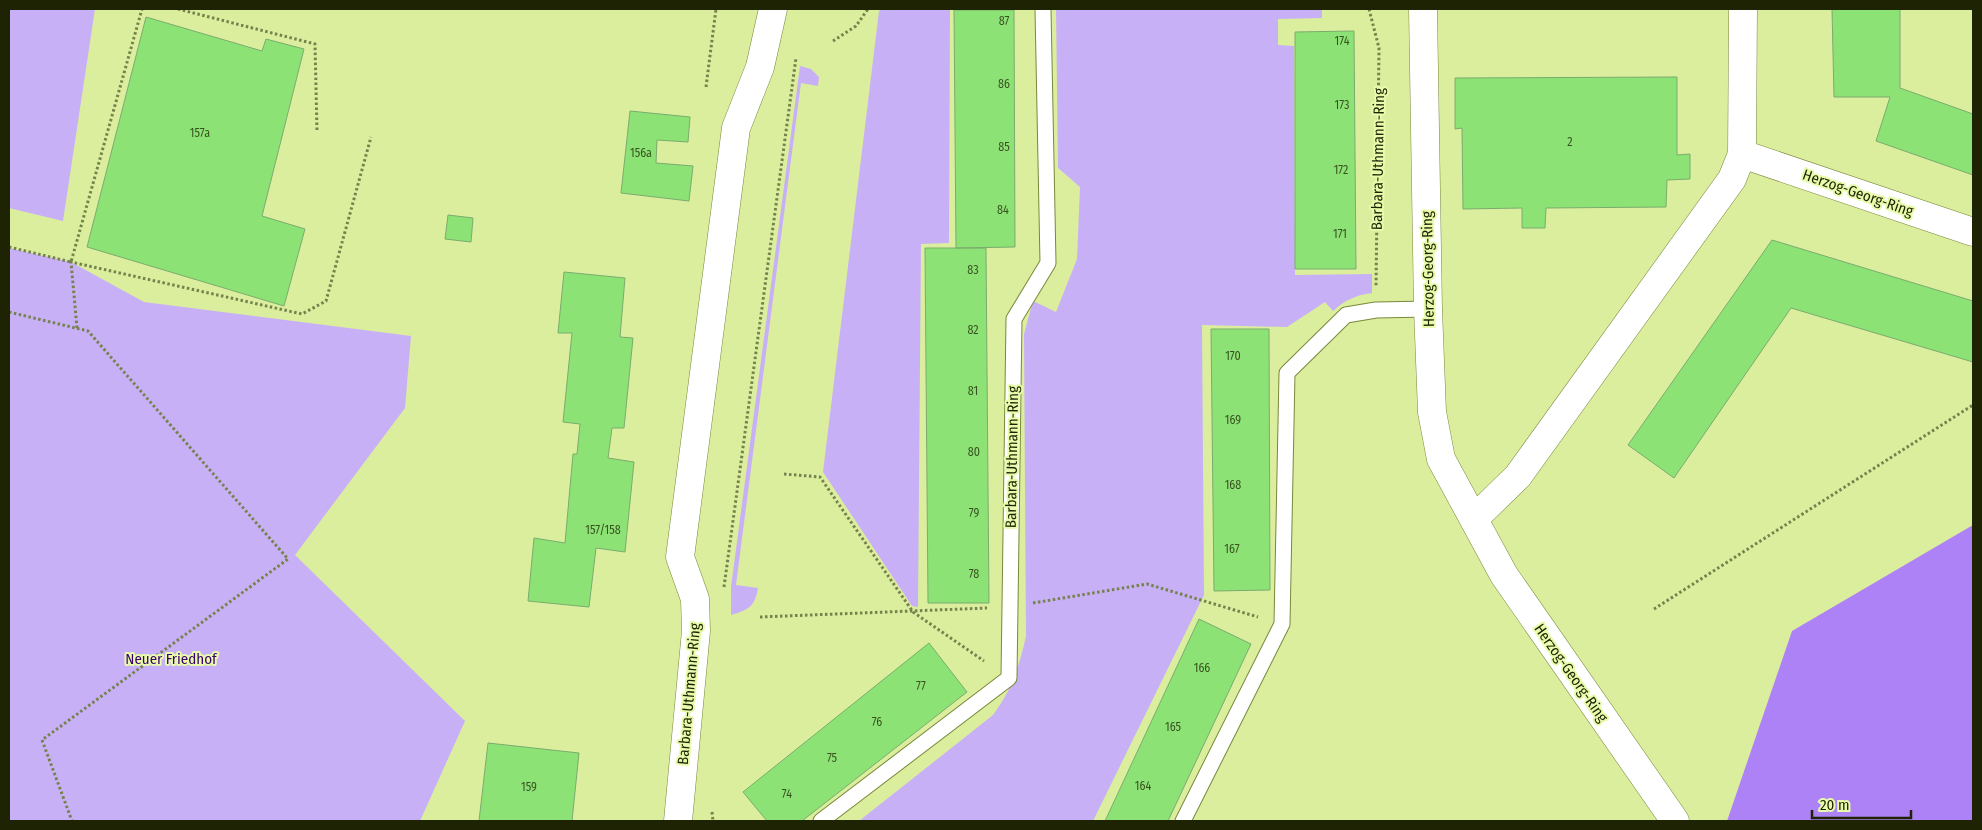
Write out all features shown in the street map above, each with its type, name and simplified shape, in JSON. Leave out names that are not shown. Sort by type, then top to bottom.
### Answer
[{"type":"street","name":"Barbara-Uthmann-Ring","points":[[678,821],[696,631],[695,599],[680,557],[736,128],[760,67],[773,9]]},
{"type":"street","name":"Herzog-Georg-Ring","points":[[1423,9],[1428,310],[1432,412],[1441,459],[1514,590],[1675,821]]},
{"type":"street","points":[[1474,519],[1518,476],[1732,179],[1742,154],[1743,9]]},
{"type":"street","name":"Herzog-Georg-Ring","points":[[1742,154],[1973,232]]},
{"type":"lane","name":"Barbara-Uthmann-Ring","points":[[1009,678],[1014,319],[1048,263],[1043,9]]},
{"type":"lane","points":[[1183,821],[1282,624],[1287,374],[1346,315],[1376,310],[1428,310]]},
{"type":"lane","points":[[821,821],[1009,678]]},
{"type":"path","points":[[77,328],[71,262],[142,9]]},
{"type":"path","points":[[178,9],[315,44],[317,132]]},
{"type":"path","points":[[706,87],[716,9]]},
{"type":"path","points":[[833,41],[856,26],[868,9]]},
{"type":"path","name":"Barbara-Uthmann-Ring","points":[[1369,9],[1379,48],[1376,310]]},
{"type":"path","points":[[724,596],[797,54]]},
{"type":"path","points":[[9,247],[302,314],[326,301],[371,137]]},
{"type":"path","points":[[9,312],[88,331],[288,559],[42,740],[72,821]]},
{"type":"path","points":[[1654,609],[1973,405]]},
{"type":"path","points":[[784,474],[820,477],[913,612],[1009,678]]},
{"type":"path","points":[[760,617],[1010,607],[1147,584],[1282,624]]},
{"type":"path","points":[[711,804],[713,821]]},
{"type":"green space","points":[[9,9],[95,9],[63,221],[9,208]]},
{"type":"green space","points":[[882,9],[950,9],[949,243],[921,244],[918,607],[912,606],[823,472],[879,11]]},
{"type":"green space","points":[[1056,9],[1364,9],[1322,10],[1322,18],[1278,19],[1278,45],[1294,46],[1295,275],[1372,274],[1372,293],[1351,299],[1333,311],[1325,302],[1287,327],[1202,325],[1204,595],[1093,821],[859,821],[993,715],[1010,687],[1026,636],[1024,334],[1033,301],[1056,312],[1077,259],[1080,187],[1058,168]]},
{"type":"green space","points":[[800,66],[811,69],[819,77],[818,86],[801,83],[736,585],[758,588],[755,600],[750,607],[731,615],[731,587]]},
{"type":"green space","name":"Neuer Friedhof","points":[[9,248],[71,262],[144,302],[411,336],[405,408],[295,555],[465,721],[420,821],[9,821]]},
{"type":"shaded area","points":[[1973,525],[1973,821],[1727,821],[1792,631]]},
{"type":"building","points":[[1832,9],[1900,9],[1900,88],[1973,114],[1973,175],[1876,141],[1890,97],[1834,97]]},
{"type":"building","points":[[954,10],[1014,10],[1015,247],[956,248]]},
{"type":"building","points":[[146,17],[262,51],[266,39],[304,49],[262,216],[305,229],[284,306],[87,247]]},
{"type":"building","points":[[1354,31],[1356,269],[1295,269],[1295,32]]},
{"type":"building","points":[[1677,77],[1677,155],[1690,154],[1690,179],[1667,180],[1666,207],[1546,208],[1545,228],[1522,228],[1522,208],[1463,209],[1462,128],[1455,129],[1455,78]]},
{"type":"building","points":[[630,111],[690,117],[688,142],[657,140],[656,163],[693,166],[689,201],[621,193]]},
{"type":"building","points":[[448,215],[473,218],[471,242],[445,239]]},
{"type":"building","points":[[1772,240],[1973,301],[1973,362],[1791,308],[1674,478],[1628,445]]},
{"type":"building","points":[[925,248],[986,248],[989,603],[928,603]]},
{"type":"building","points":[[564,272],[625,278],[620,337],[633,338],[624,428],[612,428],[608,458],[634,462],[625,552],[596,548],[589,607],[528,601],[534,538],[565,543],[573,454],[577,454],[580,424],[563,422],[572,333],[558,333]]},
{"type":"building","points":[[1211,329],[1269,329],[1270,590],[1214,591]]},
{"type":"building","points":[[1199,619],[1251,644],[1168,821],[1105,821]]},
{"type":"building","points":[[929,643],[967,692],[802,821],[767,821],[743,792]]},
{"type":"building","points":[[488,743],[579,753],[572,821],[479,821]]}]
